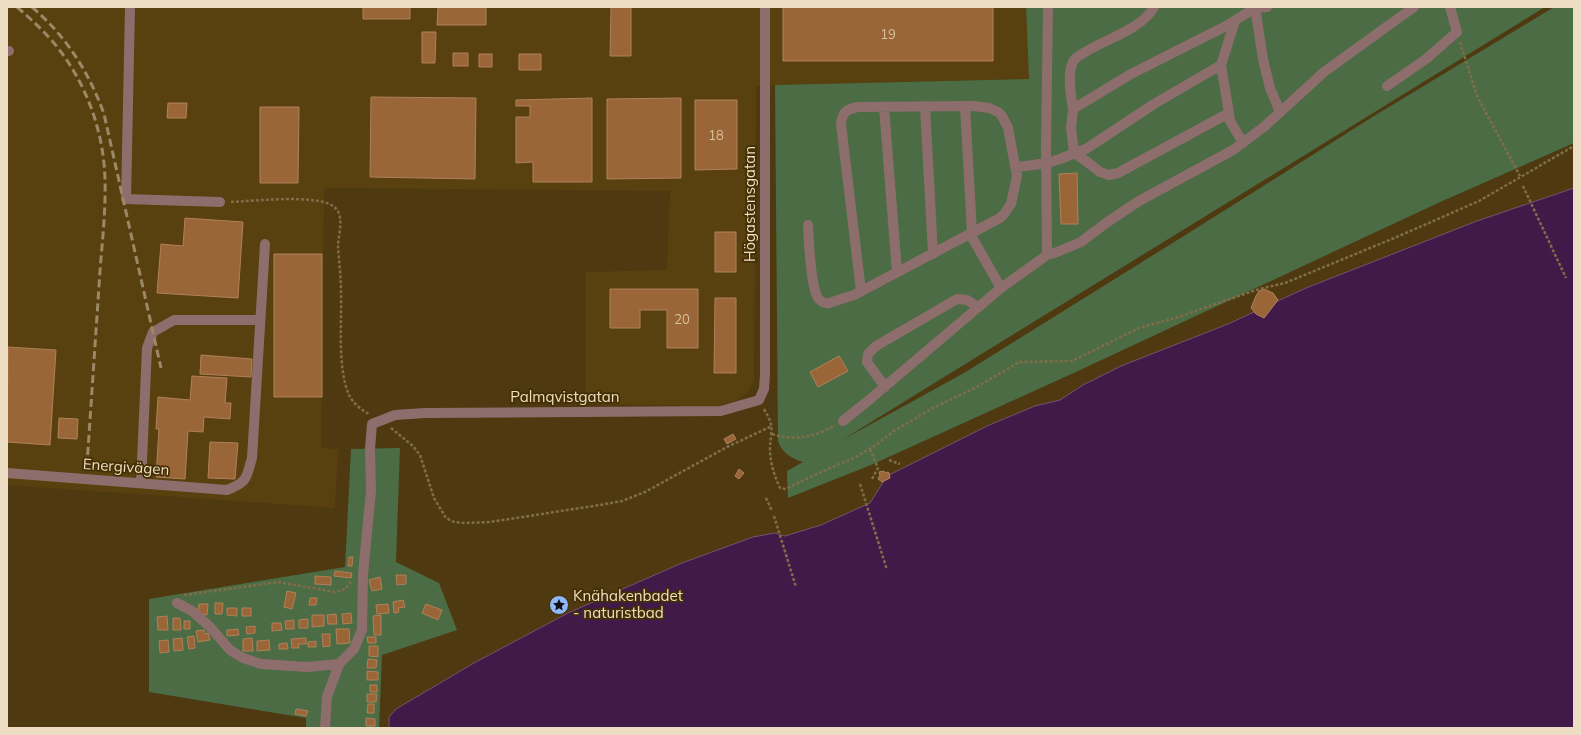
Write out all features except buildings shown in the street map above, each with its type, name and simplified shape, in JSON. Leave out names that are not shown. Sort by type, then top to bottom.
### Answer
[{"type":"street","points":[[130,7],[126,199],[220,202]]},
{"type":"street","name":"Högastensgatan","points":[[759,400],[764,389],[765,374],[765,7]]},
{"type":"street","points":[[1047,255],[1046,164],[1048,7]]},
{"type":"street","points":[[1154,7],[1141,22],[1088,50],[1073,62],[1070,79],[1073,108],[1071,128],[1074,153],[1100,172],[1109,175],[1118,173],[1228,113]]},
{"type":"street","points":[[1073,108],[1131,74],[1235,21],[1254,7],[1267,7]]},
{"type":"street","points":[[1254,7],[1263,59],[1270,88],[1280,112]]},
{"type":"street","points":[[843,421],[1001,288],[1047,255],[1081,242],[1139,201],[1200,169],[1243,143],[1324,72],[1414,7]]},
{"type":"street","points":[[1387,86],[1426,59],[1457,32],[1450,7]]},
{"type":"street","points":[[1235,21],[1221,64],[1230,121],[1243,143]]},
{"type":"street","points":[[1016,167],[1046,164],[1086,149],[1154,104],[1221,64]]},
{"type":"street","points":[[925,106],[933,254]]},
{"type":"street","points":[[965,106],[971,233],[1001,288]]},
{"type":"street","points":[[808,224],[815,291],[819,300],[829,304],[862,291],[1000,218],[1008,209],[1014,197],[1017,176],[1008,128],[1002,116],[998,112],[989,108],[965,106],[851,108],[845,112],[841,120],[862,291]]},
{"type":"street","points":[[884,107],[897,272]]},
{"type":"street","points":[[140,483],[147,348],[153,332],[174,320],[260,320],[265,244]]},
{"type":"street","points":[[885,386],[867,362],[868,354],[876,346],[957,299],[967,300],[978,307]]},
{"type":"street","name":"Energivägen","points":[[7,473],[227,490],[241,485],[247,476],[252,458],[260,320]]},
{"type":"street","name":"Palmqvistgatan","points":[[376,422],[395,415],[425,413],[720,411],[759,400]]},
{"type":"street","points":[[325,728],[327,697],[339,664],[354,649],[362,630],[364,566],[371,491],[370,449],[376,422]]},
{"type":"street","points":[[177,603],[192,611],[210,627],[230,650],[243,658],[261,664],[307,667],[339,664]]},
{"type":"path","points":[[1457,32],[1477,96],[1520,176]]},
{"type":"path","points":[[759,400],[771,421],[772,426],[770,448],[773,473],[780,488],[786,489],[856,457],[870,449],[894,431],[933,408],[975,388],[1019,362],[1072,361],[1139,328],[1175,318],[1259,289],[1285,283],[1479,201],[1574,146]]},
{"type":"path","points":[[1523,186],[1566,278]]},
{"type":"path","points":[[220,202],[290,199],[312,200],[333,206],[338,212],[340,217],[338,245],[341,292],[342,357],[346,385],[350,397],[360,409],[376,422],[413,446],[420,455],[434,498],[446,518],[454,522],[490,522],[622,501],[645,492],[727,447],[772,426]]},
{"type":"path","points":[[772,434],[782,437],[800,438],[828,430],[843,421]]},
{"type":"path","points":[[870,449],[878,468],[872,478]]},
{"type":"path","points":[[889,460],[900,464]]},
{"type":"path","points":[[860,484],[887,570]]},
{"type":"path","points":[[766,498],[772,510]]},
{"type":"path","points":[[774,516],[796,587]]},
{"type":"path","points":[[177,603],[176,600],[178,596],[194,592],[278,582],[335,592],[345,589],[364,566]]},
{"type":"shaded area","points":[[7,7],[1026,7],[1029,79],[756,86],[754,381],[747,393],[736,401],[716,406],[586,404],[586,272],[667,270],[670,191],[324,188],[321,448],[338,449],[335,508],[7,485]]},
{"type":"shaded area","points":[[1574,188],[1574,728],[389,728],[389,717],[396,709],[474,663],[568,613],[682,563],[753,537],[775,533],[785,536],[821,525],[870,503],[887,476],[987,426],[1035,406],[1060,400],[1083,385],[1121,366],[1228,324],[1306,288],[1477,221]]},
{"type":"green space","points":[[1026,7],[1545,7],[842,440],[964,373],[1374,116],[1554,7],[1574,7],[1574,143],[1438,203],[1078,371],[871,465],[788,498],[787,471],[803,462],[788,454],[779,445],[778,441],[775,85],[1029,79]]},
{"type":"green space","points":[[400,448],[396,562],[439,583],[457,630],[382,655],[379,728],[306,728],[306,718],[149,692],[149,599],[345,567],[351,449]]},
{"type":"railway","points":[[17,7],[49,37],[68,62],[77,78],[92,110],[104,162],[105,206],[87,465]]},
{"type":"railway","points":[[32,7],[66,43],[84,69],[104,114],[161,368]]},
{"type":"place","name":"Knähakenbadet - naturistbad","points":[[559,605]]}]
